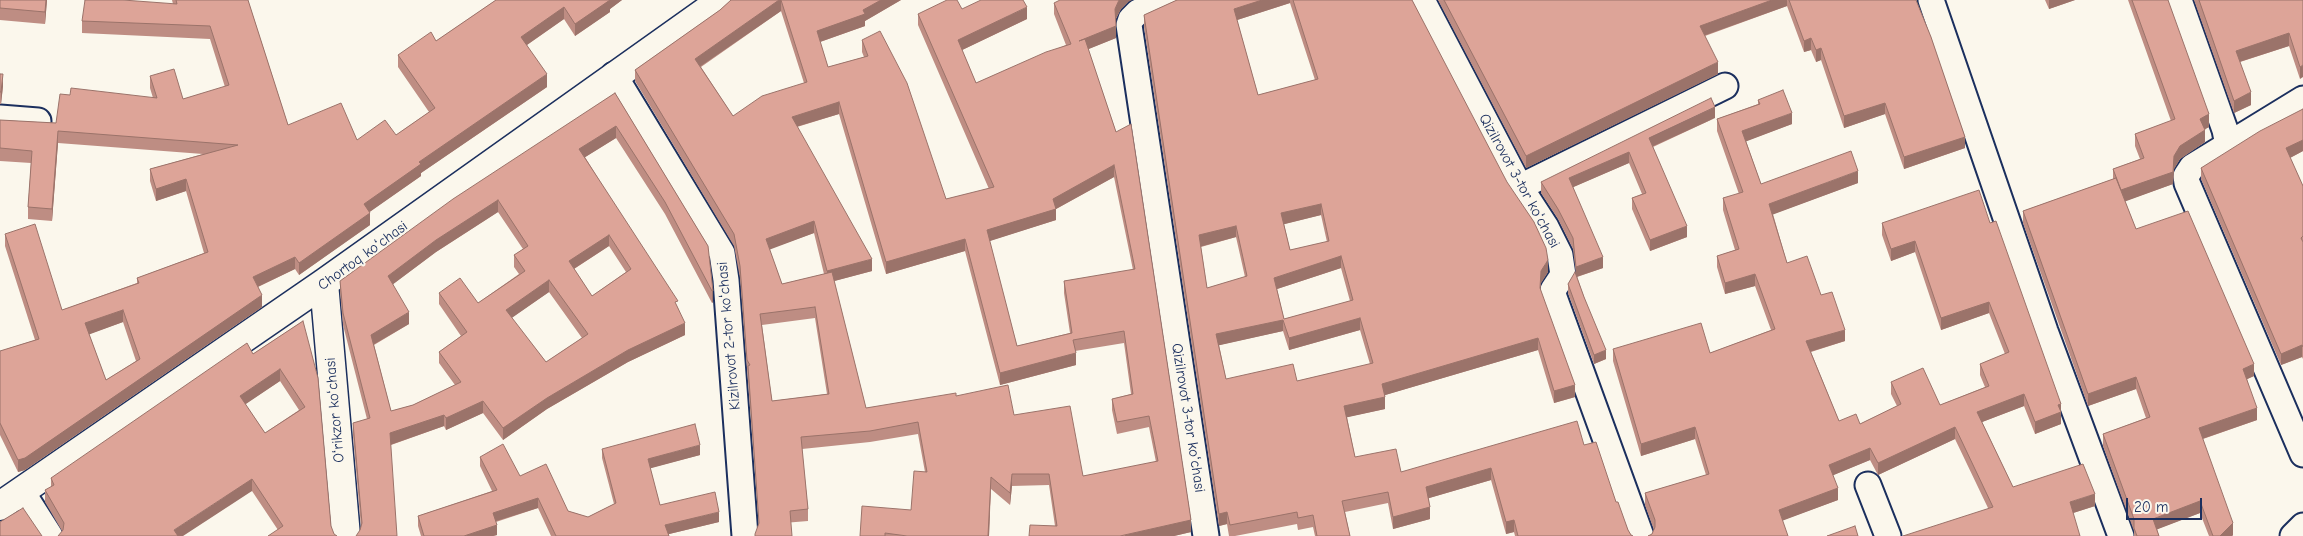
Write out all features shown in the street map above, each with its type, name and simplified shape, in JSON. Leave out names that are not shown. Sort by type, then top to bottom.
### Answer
[{"type":"main road","name":"Chortoq koʻchasi","points":[[11,499],[324,283],[722,0]]},
{"type":"main road","name":"Oʻrikzor koʻchasi","points":[[324,283],[346,536]]},
{"type":"street","name":"Qizilrovot 3-tor koʻchasi","points":[[1172,0],[1138,12],[1131,19],[1129,25],[1206,536]]},
{"type":"street","name":"Qizilrovot 3-tor koʻchasi","points":[[1422,0],[1520,187],[1546,227],[1562,262],[1563,275],[1554,290],[1554,297],[1641,536]]},
{"type":"street","points":[[1931,0],[2045,331],[2121,536]]},
{"type":"street","points":[[2180,0],[2226,130],[2228,145]]},
{"type":"street","name":"Kizilrovot 2-tor koʻchasi","points":[[614,75],[722,252],[726,280],[746,536]]},
{"type":"street","points":[[1520,187],[1725,86]]},
{"type":"street","points":[[2303,99],[2192,167],[2186,176],[2187,184],[2303,454]]},
{"type":"street","points":[[0,118],[38,121]]},
{"type":"street","points":[[1868,485],[1888,536]]},
{"type":"street","points":[[11,499],[50,536]]},
{"type":"street","points":[[2293,536],[2303,526]]},
{"type":"building","points":[[0,0],[46,0],[45,12],[0,8]]},
{"type":"building","points":[[85,0],[123,0],[177,4],[176,0],[248,0],[288,125],[341,103],[357,140],[385,120],[396,135],[435,108],[398,55],[431,32],[436,41],[496,0],[610,0],[575,24],[564,7],[521,37],[547,74],[419,162],[421,164],[364,204],[370,213],[299,263],[295,257],[253,277],[262,295],[25,458],[18,460],[0,423],[0,351],[39,339],[5,234],[35,224],[62,310],[139,283],[137,278],[208,252],[186,179],[156,189],[150,169],[238,145],[58,131],[52,209],[28,207],[32,151],[0,148],[0,120],[56,123],[60,94],[70,95],[71,88],[157,98],[150,76],[174,69],[183,99],[229,85],[210,26],[82,21]],"holes":[[[123,310],[140,359],[106,380],[85,323]]]},
{"type":"building","points":[[731,0],[779,0],[695,59],[733,116],[762,96],[807,82],[781,0],[881,0],[863,10],[865,14],[817,31],[828,67],[868,56],[862,40],[880,31],[907,83],[946,199],[994,187],[918,14],[947,0],[957,0],[962,9],[981,0],[1023,0],[1027,7],[958,40],[976,83],[1046,52],[1071,44],[1054,3],[1060,0],[1119,0],[1115,9],[1116,26],[1079,41],[1085,39],[1116,132],[1131,124],[1191,520],[1120,536],[1029,536],[1030,525],[1057,526],[1049,474],[1012,474],[1010,493],[991,477],[988,536],[907,536],[885,533],[885,536],[860,536],[862,506],[911,510],[914,471],[927,472],[918,422],[870,431],[801,437],[808,509],[790,511],[792,536],[755,536],[759,523],[748,366],[750,365],[747,360],[740,266],[734,234],[635,70],[720,10]],"holes":[[[839,102],[886,262],[965,239],[1000,373],[1076,353],[1073,340],[1124,331],[1133,394],[1112,399],[1117,422],[1149,416],[1158,461],[1083,476],[1070,406],[1014,415],[1008,385],[956,396],[956,393],[866,408],[832,272],[782,284],[766,239],[814,221],[827,271],[872,259],[792,117]],[[1114,165],[1135,269],[1064,281],[1072,333],[1017,346],[987,230],[1056,209],[1053,199]],[[815,307],[829,394],[772,401],[760,314]]]},
{"type":"building","points":[[1177,0],[1262,0],[1234,9],[1258,95],[1318,79],[1293,0],[1412,0],[1507,182],[1534,222],[1546,248],[1548,260],[1541,271],[1540,288],[1575,385],[1554,391],[1538,338],[1382,384],[1385,397],[1344,406],[1355,457],[1396,449],[1401,472],[1577,421],[1584,445],[1596,442],[1616,502],[1618,502],[1628,530],[1633,536],[1518,536],[1514,520],[1506,522],[1491,468],[1426,487],[1430,507],[1393,517],[1388,492],[1342,501],[1350,536],[1317,536],[1313,515],[1298,518],[1297,512],[1230,525],[1227,512],[1219,514],[1144,15]],"holes":[[[1321,204],[1329,241],[1290,250],[1281,213]],[[1236,226],[1247,276],[1207,288],[1199,235]],[[1341,256],[1353,300],[1284,319],[1274,278]],[[1360,318],[1373,363],[1297,381],[1293,364],[1226,379],[1216,334],[1283,320],[1289,338]]]},
{"type":"building","points":[[1444,0],[1772,0],[1700,26],[1718,62],[1526,156]]},
{"type":"building","points":[[1789,0],[1916,0],[1931,37],[1965,137],[1904,157],[1885,103],[1844,116],[1821,48],[1816,50],[1811,38],[1804,41]]},
{"type":"building","points":[[2132,0],[2168,0],[2209,114],[2200,119],[2205,130],[2180,146],[2174,156],[2173,172],[2121,190],[2113,169],[2144,158],[2135,134],[2175,119]]},
{"type":"building","points":[[2199,0],[2303,0],[2303,65],[2300,67],[2289,33],[2236,51],[2251,92],[2234,101]]},
{"type":"building","points":[[0,74],[3,74],[1,92],[0,92]]},
{"type":"building","points":[[1783,90],[1792,113],[1742,131],[1761,184],[1851,151],[1858,171],[1769,204],[1787,263],[1807,256],[1821,295],[1832,292],[1845,330],[1806,341],[1839,421],[1856,414],[1860,424],[1901,404],[1891,382],[1923,368],[1940,405],[1989,386],[1980,364],[2009,352],[1989,302],[1941,318],[1915,241],[1891,249],[1882,223],[1979,190],[1990,223],[1996,221],[2061,404],[2058,405],[2061,412],[2035,422],[2024,394],[1977,412],[2013,487],[2083,464],[2095,494],[2070,502],[2080,536],[1903,536],[1993,507],[1955,427],[1878,463],[1870,448],[1829,465],[1838,488],[1779,510],[1788,536],[1648,536],[1652,534],[1655,520],[1645,493],[1709,474],[1695,427],[1641,444],[1613,349],[1701,323],[1710,353],[1775,329],[1755,274],[1725,283],[1717,256],[1739,249],[1723,198],[1743,192],[1717,119],[1760,104],[1758,100]]},
{"type":"building","points":[[615,93],[708,246],[713,291],[665,202],[616,126],[579,149],[678,301],[675,302],[685,323],[628,350],[547,398],[503,428],[483,401],[446,418],[444,415],[390,433],[397,536],[356,536],[362,523],[353,423],[370,418],[343,313],[340,281],[453,199]],"holes":[[[498,200],[528,246],[514,255],[525,271],[478,303],[460,278],[439,293],[467,332],[439,352],[461,382],[413,405],[391,411],[371,335],[409,312],[388,276],[436,240]],[[609,235],[631,269],[592,296],[569,261]],[[549,280],[588,334],[546,362],[506,310]]]},
{"type":"building","points":[[1711,98],[1715,107],[1649,138],[1687,226],[1650,240],[1632,198],[1646,193],[1629,152],[1569,178],[1603,257],[1576,267],[1573,238],[1541,182]]},
{"type":"building","points":[[2303,109],[2303,140],[2286,148],[2303,186],[2303,236],[2301,238],[2303,242],[2303,347],[2302,345],[2281,354],[2201,168],[2260,131]]},
{"type":"building","points":[[2116,178],[2136,229],[2188,211],[2254,364],[2243,369],[2257,408],[2199,428],[2233,523],[2220,536],[2213,536],[2200,501],[2153,519],[2159,536],[2137,536],[2134,528],[2134,519],[2103,434],[2150,417],[2136,377],[2088,394],[2023,211]]},
{"type":"building","points":[[1575,272],[1606,350],[1594,355],[1568,284]]},
{"type":"building","points":[[303,321],[318,378],[331,526],[334,534],[337,536],[268,536],[283,526],[252,479],[174,530],[178,536],[58,536],[63,530],[64,523],[45,490],[54,485],[51,478],[247,343],[253,354]],"holes":[[[280,369],[305,407],[265,433],[240,396]]]},
{"type":"building","points":[[695,424],[700,445],[648,459],[660,505],[715,492],[719,512],[665,525],[669,536],[556,536],[538,498],[493,513],[497,525],[464,536],[424,536],[418,516],[497,490],[480,457],[503,444],[520,476],[546,464],[568,511],[588,517],[616,503],[602,449]]},
{"type":"building","points":[[23,508],[42,536],[0,536],[0,522]]},
{"type":"building","points":[[1855,526],[1858,536],[1827,536]]}]
